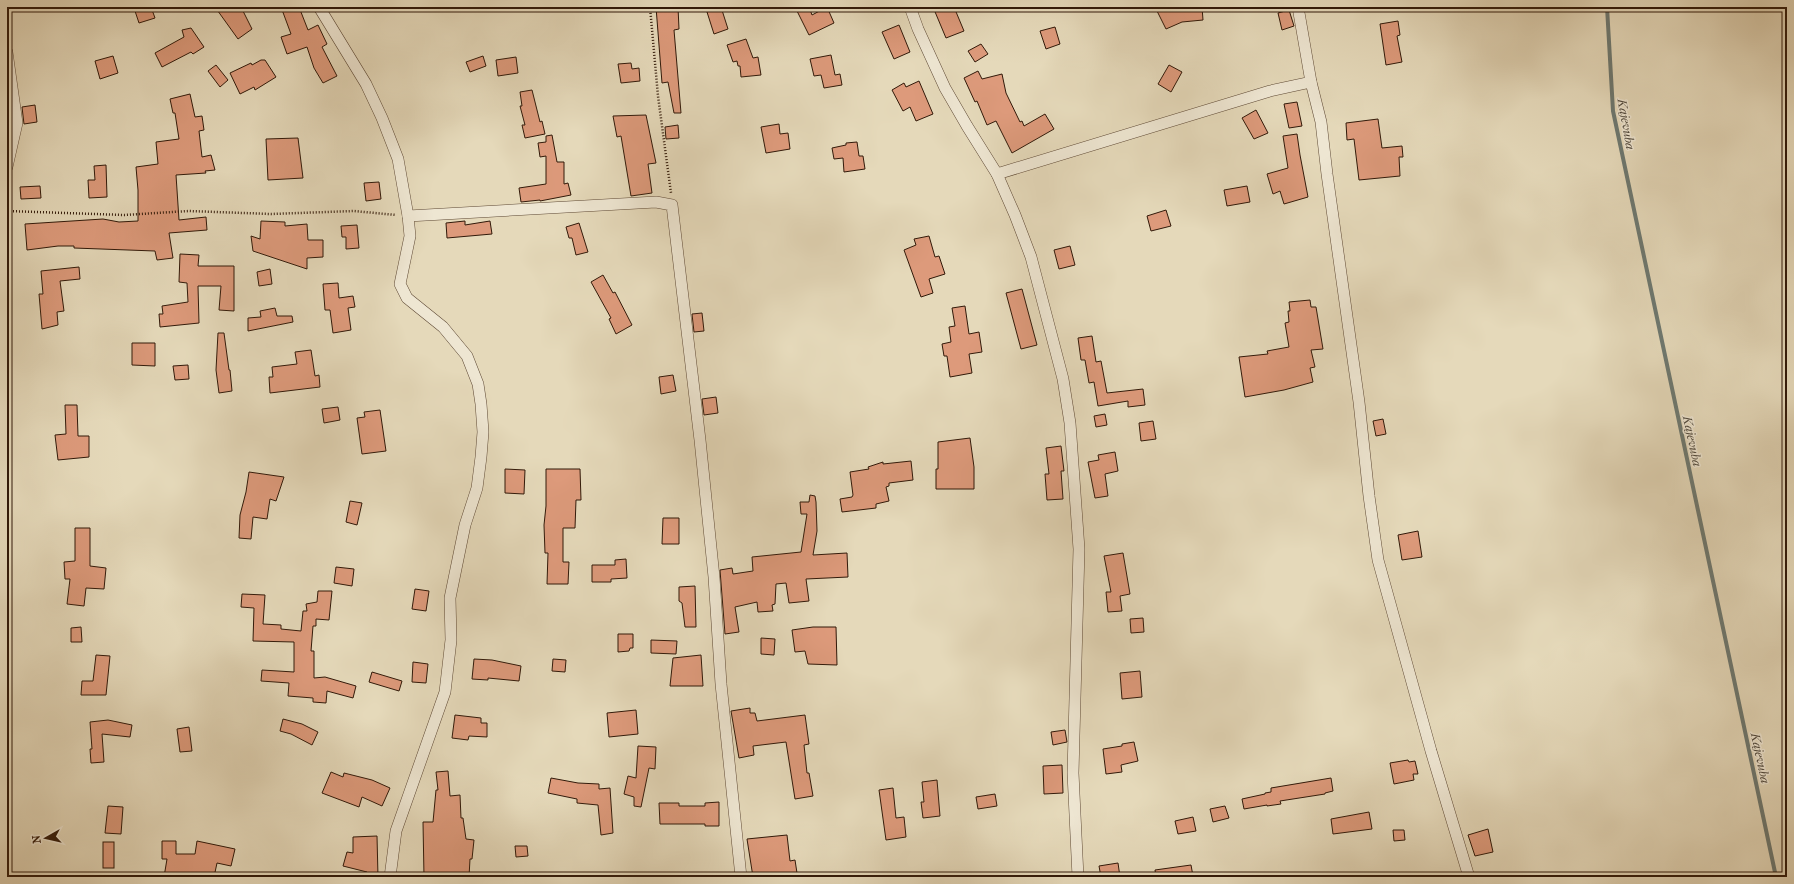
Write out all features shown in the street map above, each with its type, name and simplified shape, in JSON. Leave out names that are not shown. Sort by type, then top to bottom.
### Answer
[{"type":"street","points":[[319,7],[366,84],[382,118],[398,159],[410,236],[400,284],[407,298],[443,327],[468,356],[478,384],[483,432],[477,488],[465,525],[450,598],[451,640],[445,692],[396,831],[390,877]]},
{"type":"street","points":[[910,7],[918,29],[945,88],[997,174],[1031,257],[1063,379],[1070,423],[1079,549],[1073,773],[1078,877]]},
{"type":"street","points":[[1298,7],[1311,82],[1321,122],[1359,402],[1368,496],[1378,560],[1429,744],[1469,877]]},
{"type":"street","points":[[7,52],[17,123],[7,167]]},
{"type":"street","points":[[997,174],[1270,91],[1311,82]]},
{"type":"street","points":[[408,216],[656,202],[672,205],[712,554],[721,684],[741,877]]},
{"type":"path","points":[[650,7],[658,96],[672,205]]},
{"type":"path","points":[[7,211],[124,215],[189,211],[271,214],[354,211],[408,216]]},
{"type":"building","points":[[151,7],[155,18],[139,23],[135,11]]},
{"type":"building","points":[[215,7],[241,7],[252,29],[238,39]]},
{"type":"building","points":[[281,7],[299,7],[308,30],[318,25],[327,44],[322,47],[337,76],[323,83],[314,68],[307,47],[287,54],[281,37],[291,34]]},
{"type":"building","points":[[656,7],[678,7],[679,29],[674,30],[681,113],[674,113],[668,82],[662,83]]},
{"type":"building","points":[[721,7],[728,29],[714,34],[707,12]]},
{"type":"building","points":[[795,7],[809,7],[812,15],[827,7],[834,23],[809,35]]},
{"type":"building","points":[[933,7],[954,7],[964,31],[946,38]]},
{"type":"building","points":[[1155,7],[1202,7],[1203,20],[1182,22],[1166,29]]},
{"type":"building","points":[[1289,10],[1294,26],[1282,30],[1278,13]]},
{"type":"building","points":[[1398,21],[1400,35],[1397,36],[1402,62],[1386,65],[1380,24]]},
{"type":"building","points":[[899,25],[910,52],[894,59],[882,32]]},
{"type":"building","points":[[1055,27],[1060,44],[1046,49],[1040,31]]},
{"type":"building","points":[[191,28],[204,47],[193,54],[191,52],[162,67],[155,53],[184,37],[182,30]]},
{"type":"building","points":[[746,39],[753,58],[758,57],[761,75],[741,77],[740,66],[738,66],[737,61],[733,62],[727,45]]},
{"type":"building","points":[[981,44],[988,54],[975,62],[968,51]]},
{"type":"building","points":[[831,55],[835,75],[840,74],[842,85],[824,88],[821,75],[814,76],[810,59]]},
{"type":"building","points":[[113,56],[118,73],[100,79],[95,61]]},
{"type":"building","points":[[483,56],[486,66],[470,72],[466,62]]},
{"type":"building","points":[[516,57],[518,73],[498,76],[496,60]]},
{"type":"building","points":[[261,60],[265,60],[276,77],[255,90],[254,87],[240,94],[230,73]]},
{"type":"building","points":[[631,63],[632,69],[639,68],[640,81],[621,83],[618,64]]},
{"type":"building","points":[[216,65],[228,80],[220,87],[208,71]]},
{"type":"building","points":[[1169,65],[1182,72],[1171,92],[1158,84]]},
{"type":"building","points":[[978,71],[982,79],[1002,74],[1006,93],[1020,122],[1022,121],[1024,126],[1045,114],[1054,129],[1012,153],[996,121],[987,125],[977,101],[975,102],[964,78]]},
{"type":"building","points":[[919,81],[933,114],[916,121],[910,107],[903,111],[892,90],[904,83],[906,87]]},
{"type":"building","points":[[532,90],[540,122],[542,121],[545,134],[525,138],[522,125],[525,125],[520,106],[522,106],[520,92]]},
{"type":"building","points":[[190,94],[195,117],[202,116],[204,130],[199,131],[202,157],[211,155],[215,170],[205,171],[206,173],[176,175],[179,220],[206,217],[207,230],[169,233],[173,258],[157,260],[155,251],[74,248],[74,246],[58,246],[27,250],[25,224],[103,219],[119,222],[138,221],[136,167],[158,164],[156,142],[179,139],[175,113],[173,113],[170,99]]},
{"type":"building","points":[[1297,102],[1302,126],[1289,128],[1284,104]]},
{"type":"building","points":[[35,105],[37,122],[24,124],[22,107]]},
{"type":"building","points":[[1256,110],[1268,133],[1254,139],[1242,118]]},
{"type":"building","points":[[646,115],[656,163],[648,164],[652,193],[631,196],[621,136],[617,137],[613,116]]},
{"type":"building","points":[[1378,119],[1382,148],[1402,146],[1403,157],[1399,157],[1400,176],[1359,180],[1354,139],[1347,140],[1346,123]]},
{"type":"building","points":[[779,124],[780,134],[788,133],[790,149],[766,153],[761,127]]},
{"type":"building","points":[[678,125],[679,138],[666,139],[665,127]]},
{"type":"building","points":[[1297,134],[1308,197],[1284,204],[1280,191],[1273,194],[1267,174],[1288,168],[1283,136]]},
{"type":"building","points":[[552,135],[557,162],[564,162],[564,184],[568,183],[571,195],[540,201],[521,202],[519,188],[546,184],[546,156],[540,157],[538,143],[546,142],[546,136]]},
{"type":"building","points":[[298,138],[303,178],[268,180],[266,139]]},
{"type":"building","points":[[857,142],[859,156],[863,156],[865,169],[844,172],[843,158],[834,159],[832,148],[846,145],[846,143]]},
{"type":"building","points":[[106,165],[107,197],[89,198],[88,180],[95,180],[94,166]]},
{"type":"building","points":[[379,182],[381,199],[366,201],[364,183]]},
{"type":"building","points":[[40,186],[41,198],[21,199],[20,187]]},
{"type":"building","points":[[1247,186],[1250,202],[1227,206],[1224,190]]},
{"type":"building","points":[[1166,210],[1171,226],[1151,231],[1147,216]]},
{"type":"building","points":[[261,221],[285,222],[285,226],[307,224],[308,240],[323,240],[323,257],[307,258],[307,269],[253,251],[251,236],[260,239]]},
{"type":"building","points":[[465,221],[465,225],[490,221],[492,234],[447,238],[446,223]]},
{"type":"building","points":[[579,223],[588,252],[576,255],[572,238],[569,238],[566,227]]},
{"type":"building","points":[[357,225],[359,248],[346,249],[346,237],[342,237],[341,226]]},
{"type":"building","points":[[929,236],[935,257],[939,256],[945,274],[929,279],[933,293],[921,297],[904,250],[916,245],[914,239]]},
{"type":"building","points":[[1070,246],[1075,265],[1059,269],[1054,250]]},
{"type":"building","points":[[180,254],[199,255],[198,266],[234,266],[234,311],[219,310],[221,286],[198,286],[199,323],[160,327],[159,314],[163,314],[162,306],[188,302],[187,283],[179,282]]},
{"type":"building","points":[[79,267],[80,279],[60,281],[64,311],[57,312],[58,325],[42,329],[39,294],[43,294],[41,271]]},
{"type":"building","points":[[270,269],[272,284],[259,286],[257,272]]},
{"type":"building","points":[[603,275],[613,293],[615,292],[632,325],[616,334],[609,319],[611,318],[591,282]]},
{"type":"building","points":[[338,283],[339,298],[353,296],[355,307],[348,308],[351,330],[333,333],[330,310],[325,310],[323,284]]},
{"type":"building","points":[[1022,289],[1037,345],[1021,349],[1006,293]]},
{"type":"building","points":[[1310,300],[1311,307],[1316,307],[1323,349],[1311,350],[1315,367],[1310,368],[1313,382],[1284,390],[1245,397],[1239,357],[1268,354],[1267,351],[1289,347],[1285,323],[1289,322],[1289,302]]},
{"type":"building","points":[[965,306],[969,334],[979,332],[982,352],[969,354],[972,373],[950,377],[947,356],[944,356],[942,344],[951,342],[949,327],[955,326],[952,308]]},
{"type":"building","points":[[275,308],[277,316],[292,316],[293,322],[248,331],[248,318],[261,317],[260,311]]},
{"type":"building","points":[[702,313],[704,331],[694,332],[692,314]]},
{"type":"building","points":[[218,333],[224,333],[232,391],[219,393],[216,370]]},
{"type":"building","points":[[1092,336],[1096,362],[1101,361],[1107,393],[1143,389],[1145,405],[1128,407],[1128,401],[1098,406],[1094,382],[1089,383],[1085,360],[1081,360],[1078,338]]},
{"type":"building","points":[[132,343],[155,343],[155,366],[132,365]]},
{"type":"building","points":[[311,350],[315,376],[319,375],[320,387],[270,393],[269,377],[273,377],[272,367],[297,364],[295,352]]},
{"type":"building","points":[[188,365],[189,379],[175,380],[173,366]]},
{"type":"building","points":[[673,375],[676,391],[661,394],[659,377]]},
{"type":"building","points":[[716,397],[718,413],[704,415],[702,399]]},
{"type":"building","points":[[65,405],[77,405],[78,436],[89,436],[89,457],[58,460],[55,435],[66,434]]},
{"type":"building","points":[[338,407],[340,420],[324,423],[322,409]]},
{"type":"building","points":[[380,410],[386,451],[362,454],[357,418],[365,417],[364,412]]},
{"type":"building","points":[[1105,414],[1107,425],[1096,427],[1094,416]]},
{"type":"building","points":[[1383,419],[1386,434],[1376,436],[1373,421]]},
{"type":"building","points":[[1153,421],[1156,439],[1141,441],[1139,423]]},
{"type":"building","points":[[970,438],[974,467],[974,489],[936,489],[938,442]]},
{"type":"building","points":[[1061,446],[1064,471],[1061,471],[1063,499],[1047,500],[1045,474],[1049,474],[1046,448]]},
{"type":"building","points":[[1115,452],[1118,471],[1105,474],[1108,496],[1095,498],[1088,462],[1099,460],[1098,455]]},
{"type":"building","points":[[911,461],[913,480],[889,483],[889,486],[886,487],[889,501],[876,504],[876,508],[842,512],[840,499],[852,497],[853,495],[850,472],[869,469],[868,467],[883,462],[883,464]]},
{"type":"building","points":[[505,469],[525,470],[524,494],[505,493]]},
{"type":"building","points":[[546,469],[580,469],[581,500],[576,500],[575,528],[563,528],[563,562],[569,562],[568,584],[547,584],[548,553],[545,553],[544,525],[546,506]]},
{"type":"building","points":[[249,472],[284,477],[276,501],[270,499],[267,519],[253,517],[251,539],[239,538],[240,515]]},
{"type":"building","points":[[810,495],[815,496],[816,502],[817,531],[813,555],[847,553],[848,577],[806,579],[809,601],[789,603],[786,583],[776,584],[775,604],[772,605],[773,611],[758,612],[757,602],[735,607],[739,632],[725,634],[720,570],[732,568],[733,574],[753,571],[752,557],[801,552],[807,514],[801,514],[800,502],[809,502]]},
{"type":"building","points":[[350,501],[362,503],[357,525],[346,522]]},
{"type":"building","points":[[663,518],[679,518],[679,544],[662,544]]},
{"type":"building","points":[[75,528],[90,528],[90,566],[106,568],[104,589],[86,588],[84,606],[67,604],[70,579],[65,579],[64,562],[75,561]]},
{"type":"building","points":[[1418,531],[1422,557],[1402,560],[1398,535]]},
{"type":"building","points":[[1123,553],[1130,594],[1120,596],[1122,611],[1108,612],[1106,592],[1111,592],[1104,556]]},
{"type":"building","points":[[626,559],[627,578],[611,579],[611,582],[592,582],[592,565],[615,565],[615,560]]},
{"type":"building","points":[[336,567],[354,569],[352,586],[334,583]]},
{"type":"building","points":[[695,586],[696,627],[685,627],[682,603],[679,601],[679,587]]},
{"type":"building","points":[[415,589],[429,591],[426,611],[412,609]]},
{"type":"building","points":[[318,591],[332,591],[329,620],[316,619],[316,626],[313,626],[311,651],[314,651],[314,678],[325,677],[356,686],[353,698],[327,691],[326,703],[313,702],[313,698],[288,696],[289,683],[261,681],[262,670],[294,672],[294,642],[253,641],[254,608],[241,607],[242,594],[265,595],[263,624],[281,625],[281,629],[301,631],[303,611],[307,611],[306,604],[317,602]]},
{"type":"building","points":[[1143,618],[1144,632],[1131,633],[1130,619]]},
{"type":"building","points":[[81,627],[82,642],[71,642],[71,628]]},
{"type":"building","points":[[813,627],[836,627],[837,665],[808,664],[805,651],[795,652],[792,630]]},
{"type":"building","points":[[618,634],[633,634],[633,648],[630,648],[629,651],[618,652]]},
{"type":"building","points":[[761,638],[775,639],[774,655],[761,654]]},
{"type":"building","points":[[651,640],[677,641],[676,654],[651,653]]},
{"type":"building","points":[[96,655],[110,656],[106,695],[81,695],[82,681],[93,681]]},
{"type":"building","points":[[701,655],[703,686],[670,686],[673,658]]},
{"type":"building","points":[[474,659],[492,660],[521,666],[519,681],[488,678],[488,680],[472,679]]},
{"type":"building","points":[[553,659],[566,660],[565,672],[552,671]]},
{"type":"building","points":[[413,662],[428,664],[426,683],[412,682]]},
{"type":"building","points":[[1140,671],[1142,697],[1122,699],[1120,673]]},
{"type":"building","points":[[372,672],[402,681],[399,691],[369,682]]},
{"type":"building","points":[[750,708],[750,713],[755,713],[757,721],[805,715],[809,744],[804,745],[807,773],[809,773],[813,796],[795,799],[786,742],[753,746],[754,755],[739,758],[731,711]]},
{"type":"building","points":[[636,710],[638,734],[609,737],[607,713]]},
{"type":"building","points":[[455,715],[481,718],[481,723],[487,723],[487,737],[469,736],[468,740],[452,738]]},
{"type":"building","points":[[283,719],[302,724],[318,732],[312,745],[291,734],[280,731]]},
{"type":"building","points":[[108,720],[132,725],[130,737],[102,734],[104,762],[91,763],[90,749],[92,749],[90,722]]},
{"type":"building","points":[[189,727],[192,751],[180,752],[177,729]]},
{"type":"building","points":[[1065,730],[1067,742],[1053,745],[1051,732]]},
{"type":"building","points":[[1134,742],[1138,761],[1121,765],[1122,772],[1106,774],[1103,749],[1122,746],[1122,744]]},
{"type":"building","points":[[638,746],[656,747],[655,769],[649,768],[641,807],[634,806],[634,797],[624,794],[628,776],[636,778]]},
{"type":"building","points":[[1408,760],[1409,762],[1415,761],[1418,774],[1413,774],[1414,780],[1394,784],[1390,763]]},
{"type":"building","points":[[1062,765],[1063,793],[1044,794],[1043,766]]},
{"type":"building","points":[[448,771],[450,796],[460,795],[461,818],[463,818],[466,839],[474,840],[472,859],[470,859],[469,877],[424,877],[423,822],[433,822],[436,790],[438,790],[436,772]]},
{"type":"building","points":[[331,772],[343,777],[344,773],[372,780],[390,788],[382,806],[362,797],[359,807],[322,793]]},
{"type":"building","points":[[551,778],[578,783],[599,784],[599,789],[610,788],[613,833],[601,835],[598,805],[577,803],[577,799],[548,793]]},
{"type":"building","points":[[1331,778],[1333,791],[1325,794],[1280,801],[1281,804],[1244,809],[1242,799],[1271,792],[1271,788]]},
{"type":"building","points":[[937,780],[940,816],[923,818],[921,802],[924,802],[922,782]]},
{"type":"building","points":[[893,788],[896,818],[904,817],[906,837],[886,840],[879,790]]},
{"type":"building","points":[[995,794],[997,806],[978,809],[976,797]]},
{"type":"building","points":[[719,802],[719,826],[705,826],[705,824],[660,824],[659,803],[679,803],[679,806],[705,806],[705,803]]},
{"type":"building","points":[[108,806],[123,807],[121,834],[105,833]]},
{"type":"building","points":[[1225,806],[1229,818],[1213,822],[1210,809]]},
{"type":"building","points":[[1369,812],[1372,829],[1333,834],[1331,819]]},
{"type":"building","points":[[1193,817],[1196,831],[1178,834],[1175,821]]},
{"type":"building","points":[[1488,829],[1493,852],[1475,856],[1468,835]]},
{"type":"building","points":[[1393,830],[1404,830],[1405,840],[1394,841]]},
{"type":"building","points":[[787,835],[790,861],[795,860],[797,873],[753,877],[747,839]]},
{"type":"building","points":[[377,836],[378,877],[367,877],[367,872],[343,866],[347,852],[353,853],[353,837]]},
{"type":"building","points":[[162,841],[176,841],[176,854],[195,854],[197,841],[235,849],[231,866],[217,863],[214,877],[164,877],[167,859],[162,859]]},
{"type":"building","points":[[103,842],[114,842],[114,868],[103,868]]},
{"type":"building","points":[[515,846],[527,846],[528,856],[516,857]]},
{"type":"building","points":[[1118,863],[1120,877],[1101,877],[1099,866]]},
{"type":"building","points":[[1191,865],[1193,876],[1156,877],[1155,870]]},
{"type":"waterway","name":"Kajevuba","points":[[1607,7],[1613,111],[1776,877]]}]
